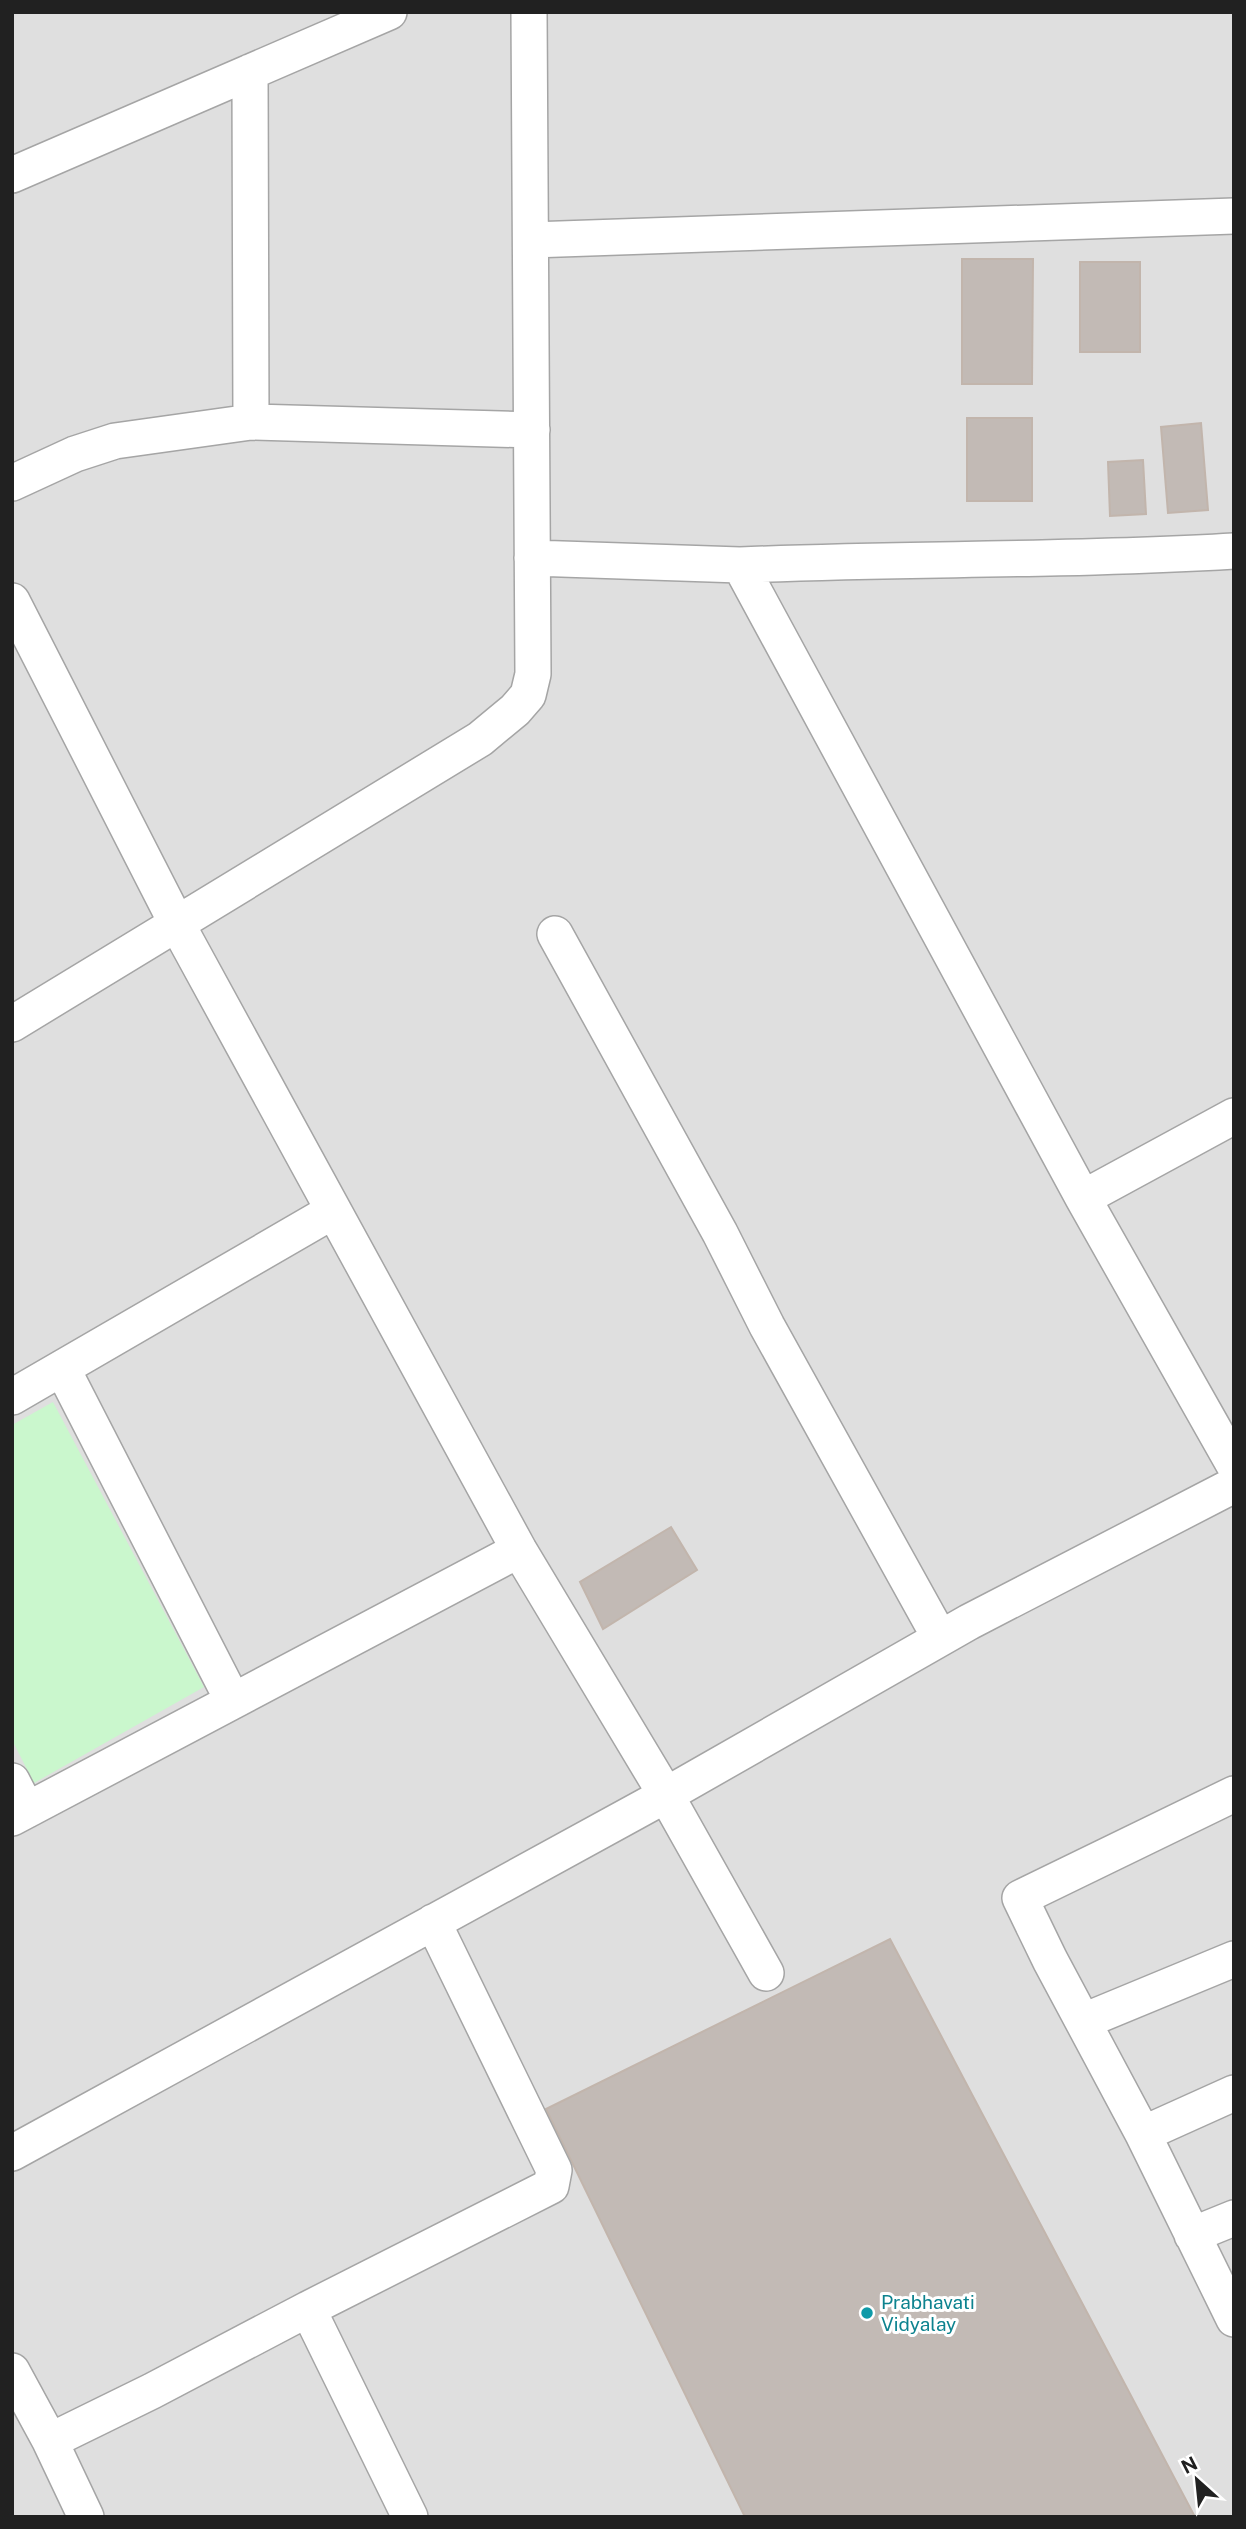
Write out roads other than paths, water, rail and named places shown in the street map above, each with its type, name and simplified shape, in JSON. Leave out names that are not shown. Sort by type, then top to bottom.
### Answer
[{"type":"street","points":[[12,175],[389,12]]},
{"type":"street","points":[[12,1024],[480,739],[515,710],[528,695],[533,674],[530,12]]},
{"type":"street","points":[[250,72],[251,422]]},
{"type":"street","points":[[531,240],[1234,216]]},
{"type":"street","points":[[12,483],[75,454],[115,441],[251,422],[532,430]]},
{"type":"street","points":[[532,558],[740,565],[1150,556],[1234,551]]},
{"type":"street","points":[[740,565],[1083,1198],[1234,1465]]},
{"type":"street","points":[[12,601],[177,924],[519,1550],[666,1795],[766,1973]]},
{"type":"street","points":[[555,934],[940,1638]]},
{"type":"street","points":[[1083,1198],[1234,1116]]},
{"type":"street","points":[[12,1397],[333,1211]]},
{"type":"street","points":[[62,1368],[233,1701]]},
{"type":"street","points":[[12,2153],[666,1795],[940,1638],[1234,1485]]},
{"type":"street","points":[[17,1803],[233,1701],[519,1550]]},
{"type":"street","points":[[1234,1794],[1020,1898],[1143,2134],[1234,2319]]},
{"type":"street","points":[[50,2441],[551,2186],[554,2170],[433,1922]]},
{"type":"street","points":[[1084,2021],[1234,1959]]},
{"type":"street","points":[[1143,2134],[1234,2094]]},
{"type":"street","points":[[1192,2235],[1234,2218]]},
{"type":"street","points":[[308,2309],[410,2517]]},
{"type":"street","points":[[12,2371],[50,2441],[86,2517]]},
{"type":"place","name":"Prabhavati Vidyalay","points":[[867,2313]]}]
